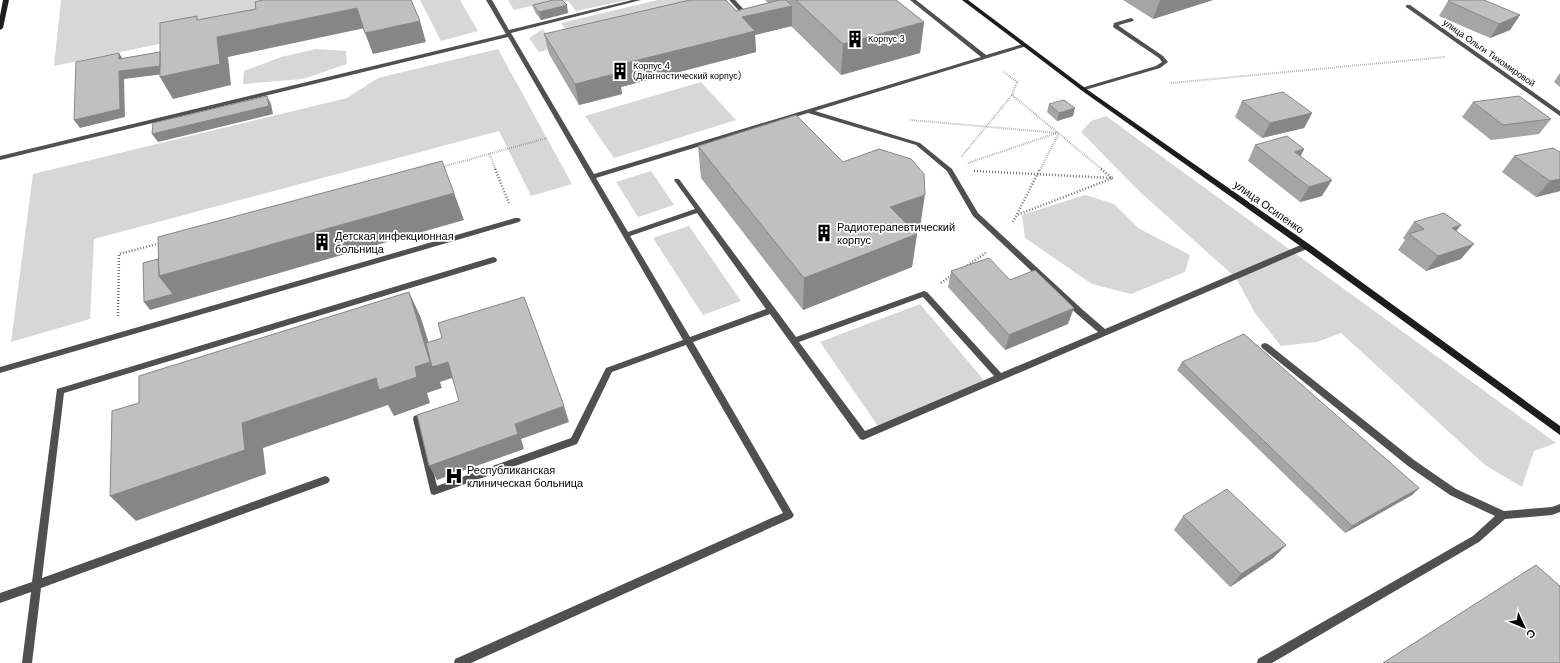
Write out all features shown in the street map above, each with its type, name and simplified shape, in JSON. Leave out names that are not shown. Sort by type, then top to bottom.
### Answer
[{"type":"street","points":[[0,28],[6,0]]},
{"type":"street","points":[[459,663],[789,515],[489,0]]},
{"type":"street","points":[[0,158],[638,0]]},
{"type":"street","points":[[732,0],[746,15]]},
{"type":"street","points":[[913,0],[985,57]]},
{"type":"street","name":"улица Осипенко","points":[[965,0],[1083,89],[1306,246],[1560,431]]},
{"type":"street","name":"улица Ольги Тихомировой","points":[[1408,6],[1560,114]]},
{"type":"street","points":[[1083,89],[1158,67],[1165,62],[1161,56],[1116,27],[1116,24],[1131,20]]},
{"type":"street","points":[[592,177],[1025,45]]},
{"type":"street","points":[[808,111],[918,144],[950,170],[975,214],[1080,312],[1104,332]]},
{"type":"street","points":[[677,180],[863,436],[1306,246]]},
{"type":"street","points":[[626,235],[699,210]]},
{"type":"street","points":[[0,370],[516,220]]},
{"type":"street","points":[[27,663],[60,391],[493,260]]},
{"type":"street","points":[[794,341],[924,294],[1000,377]]},
{"type":"street","points":[[417,419],[434,491],[574,441],[609,370],[772,310]]},
{"type":"street","points":[[1265,346],[1410,463],[1453,492],[1503,514],[1552,511],[1560,508]]},
{"type":"street","points":[[0,598],[325,480]]},
{"type":"street","points":[[1262,663],[1476,539],[1503,514]]},
{"type":"path","points":[[1167,83],[1475,54]]},
{"type":"path","points":[[950,170],[1012,95],[1017,82],[985,57]]},
{"type":"path","points":[[1012,95],[1113,178]]},
{"type":"path","points":[[909,120],[1059,133]]},
{"type":"path","points":[[435,169],[566,133]]},
{"type":"path","points":[[950,170],[1059,133]]},
{"type":"path","points":[[489,154],[516,220]]},
{"type":"path","points":[[950,170],[1113,178]]},
{"type":"path","points":[[1017,215],[1113,178]]},
{"type":"path","points":[[117,336],[119,254],[165,242]]},
{"type":"shaded area","points":[[61,0],[368,0],[54,66]]},
{"type":"shaded area","points":[[420,0],[460,0],[478,31],[441,41]]},
{"type":"shaded area","points":[[508,0],[627,0],[576,11],[568,1],[534,9],[531,6],[514,10]]},
{"type":"shaded area","points":[[658,0],[715,0],[576,45],[561,23]]},
{"type":"shaded area","points":[[543,29],[554,48],[539,52],[529,38]]},
{"type":"shaded area","points":[[316,49],[346,51],[347,64],[303,79],[243,84],[244,71],[281,57]]},
{"type":"shaded area","points":[[498,49],[572,184],[531,196],[499,131],[94,239],[90,319],[11,342],[33,174],[347,98],[378,78]]},
{"type":"shaded area","points":[[701,82],[736,120],[614,158],[585,116]]},
{"type":"shaded area","points":[[1106,116],[1556,443],[1534,451],[1522,487],[1485,465],[1341,333],[1317,342],[1281,346],[1255,313],[1236,278],[1139,191],[1081,132],[1091,121]]},
{"type":"shaded area","points":[[651,171],[674,205],[638,217],[616,182]]},
{"type":"shaded area","points":[[1085,195],[1114,204],[1138,228],[1190,255],[1185,272],[1131,294],[1092,284],[1025,238],[1022,215]]},
{"type":"shaded area","points":[[689,226],[741,301],[703,315],[653,238]]},
{"type":"shaded area","points":[[920,304],[987,384],[880,429],[820,342]]},
{"type":"building","points":[[263,0],[411,0],[420,21],[365,33],[357,8],[217,37],[220,64],[160,77],[160,23],[197,16],[197,20],[256,9],[255,2]]},
{"type":"building","points":[[553,0],[562,0],[567,5],[539,12],[533,5]]},
{"type":"building","points":[[690,0],[726,0],[736,11],[780,0],[786,0],[792,6],[742,17],[755,31],[614,66],[618,73],[575,84],[544,34]]},
{"type":"building","points":[[796,0],[896,0],[924,22],[843,44]]},
{"type":"building","points":[[1484,0],[1520,15],[1499,24],[1448,1]]},
{"type":"building","points":[[160,52],[160,66],[119,71],[120,109],[74,120],[76,62],[119,53],[119,59]]},
{"type":"building","points":[[1283,92],[1312,113],[1270,123],[1242,101]]},
{"type":"building","points":[[267,96],[269,106],[152,134],[153,123]]},
{"type":"building","points":[[1519,96],[1551,119],[1503,125],[1473,102]]},
{"type":"building","points":[[1064,100],[1075,108],[1059,113],[1049,104]]},
{"type":"building","name":"Радиотерапевтический корпус","points":[[796,115],[843,162],[879,149],[911,159],[924,174],[925,195],[890,207],[917,234],[804,278],[698,146]]},
{"type":"building","points":[[1287,136],[1304,149],[1295,152],[1332,180],[1309,187],[1255,145]]},
{"type":"building","points":[[1553,148],[1560,152],[1560,179],[1550,181],[1514,156]]},
{"type":"building","points":[[442,161],[454,193],[159,276],[158,237]]},
{"type":"building","points":[[1444,213],[1461,225],[1452,228],[1474,244],[1438,256],[1409,234],[1424,229],[1414,222]]},
{"type":"building","points":[[989,258],[1010,280],[1035,270],[1074,308],[1009,335],[951,271]]},
{"type":"building","points":[[158,259],[159,276],[173,294],[144,302],[143,263]]},
{"type":"building","points":[[409,292],[430,362],[415,367],[417,377],[379,390],[376,378],[242,423],[245,450],[110,496],[112,411],[139,403],[139,376]]},
{"type":"building","points":[[524,297],[564,406],[515,424],[518,434],[429,466],[417,415],[459,401],[448,362],[432,367],[426,343],[442,338],[438,323]]},
{"type":"building","points":[[1244,334],[1419,488],[1352,526],[1182,362]]},
{"type":"building","points":[[1227,489],[1286,545],[1241,574],[1183,516]]},
{"type":"building","points":[[1536,565],[1560,586],[1560,663],[1383,663]]},
{"type":"place","name":"Корпус 3","points":[[855,39]]},
{"type":"place","name":"Корпус 4 (Диагностический корпус)","points":[[620,71]]},
{"type":"place","name":"Радиотерапевтический корпус","points":[[824,233]]},
{"type":"place","name":"Детская инфекционная больница","points":[[322,242]]},
{"type":"place","name":"Республиканская клиническая больница","points":[[454,476]]}]
